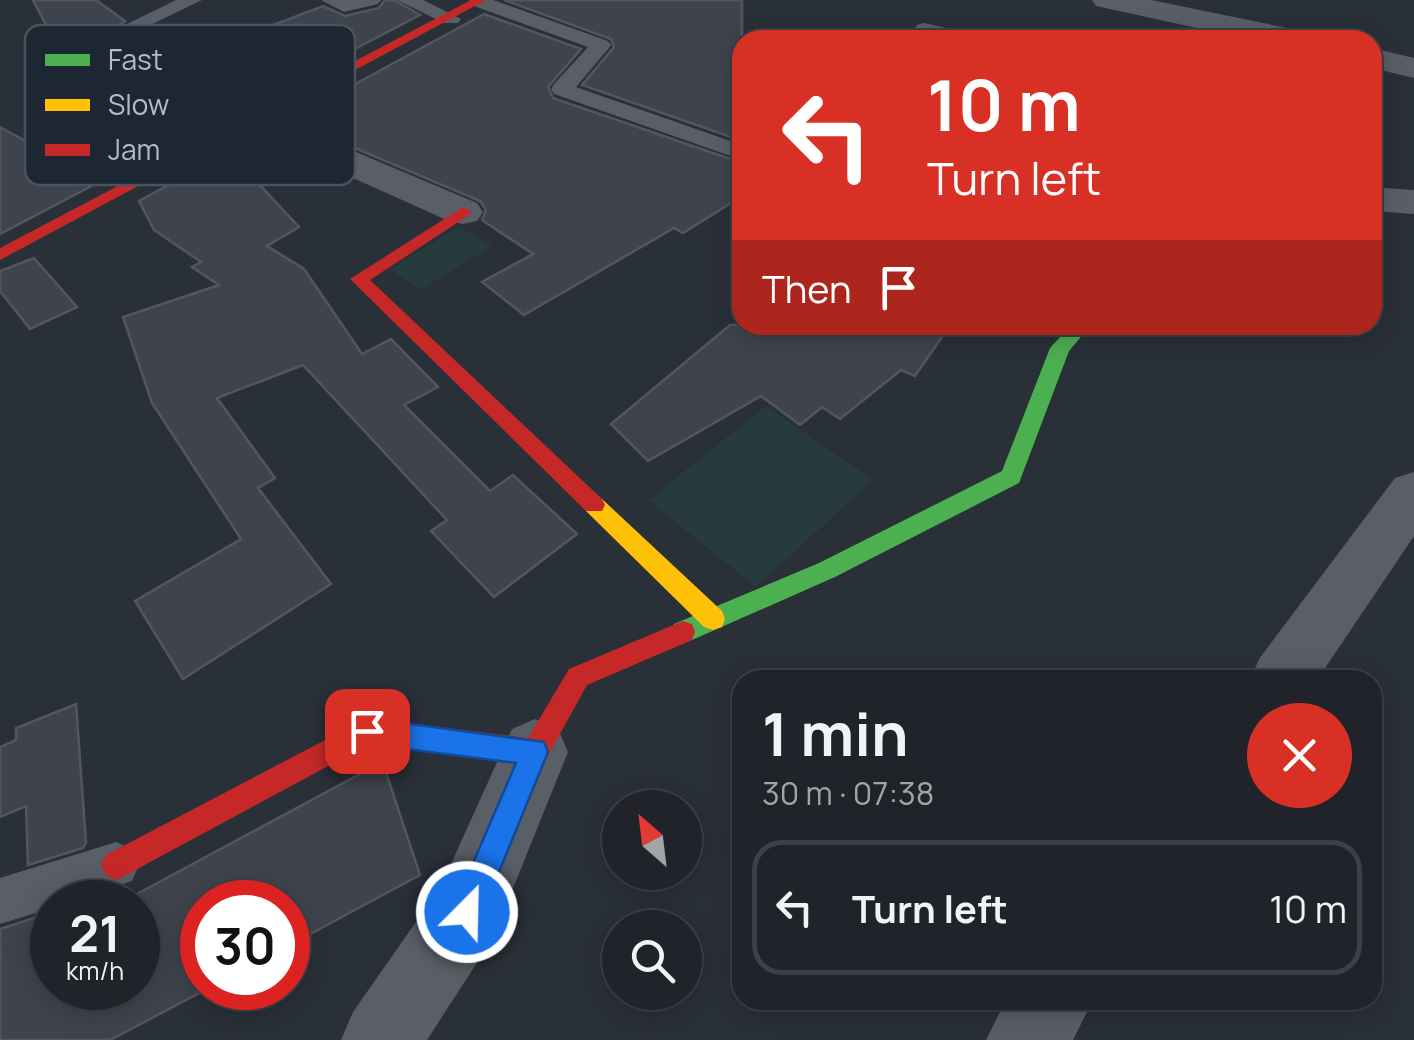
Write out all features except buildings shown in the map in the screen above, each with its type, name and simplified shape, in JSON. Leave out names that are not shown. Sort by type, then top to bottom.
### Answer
[{"type":"street","points":[[1108,0],[1249,30]]},
{"type":"street","points":[[355,68],[479,1]]},
{"type":"street","points":[[1382,60],[1414,68]]},
{"type":"street","points":[[355,164],[463,212]]},
{"type":"street","points":[[0,255],[132,185]]},
{"type":"street","points":[[1382,199],[1414,202]]},
{"type":"street","points":[[463,212],[359,279],[712,619]]},
{"type":"street","points":[[381,1040],[467,912],[535,752],[578,677],[827,570],[1011,477],[1060,348],[1072,335]]},
{"type":"street","points":[[1289,670],[1414,493]]},
{"type":"street","points":[[116,865],[367,731],[535,752]]},
{"type":"street","points":[[1026,1040],[1047,1010]]},
{"type":"lane","points":[[136,25],[192,0]]},
{"type":"lane","points":[[331,0],[344,6],[371,0]]},
{"type":"lane","points":[[407,0],[451,19]]},
{"type":"lane","points":[[479,1],[600,45],[562,88],[732,149]]},
{"type":"lane","points":[[0,901],[116,865]]},
{"type":"green space","points":[[459,227],[492,246],[421,290],[389,269]]},
{"type":"green space","points":[[766,406],[873,480],[756,587],[648,500]]},
{"type":"traffic: fast","points":[[683,632],[827,570],[1011,477],[1060,348],[1072,335]]},
{"type":"traffic: slow","points":[[594,505],[713,619]]},
{"type":"traffic: jam","points":[[355,66],[480,0]]},
{"type":"traffic: jam","points":[[0,255],[132,185]]},
{"type":"traffic: jam","points":[[463,212],[359,279],[594,505]]},
{"type":"traffic: jam","points":[[116,865],[367,731],[535,752],[578,677],[683,632]]},
{"type":"route","points":[[367,731],[535,752],[467,912]]}]
